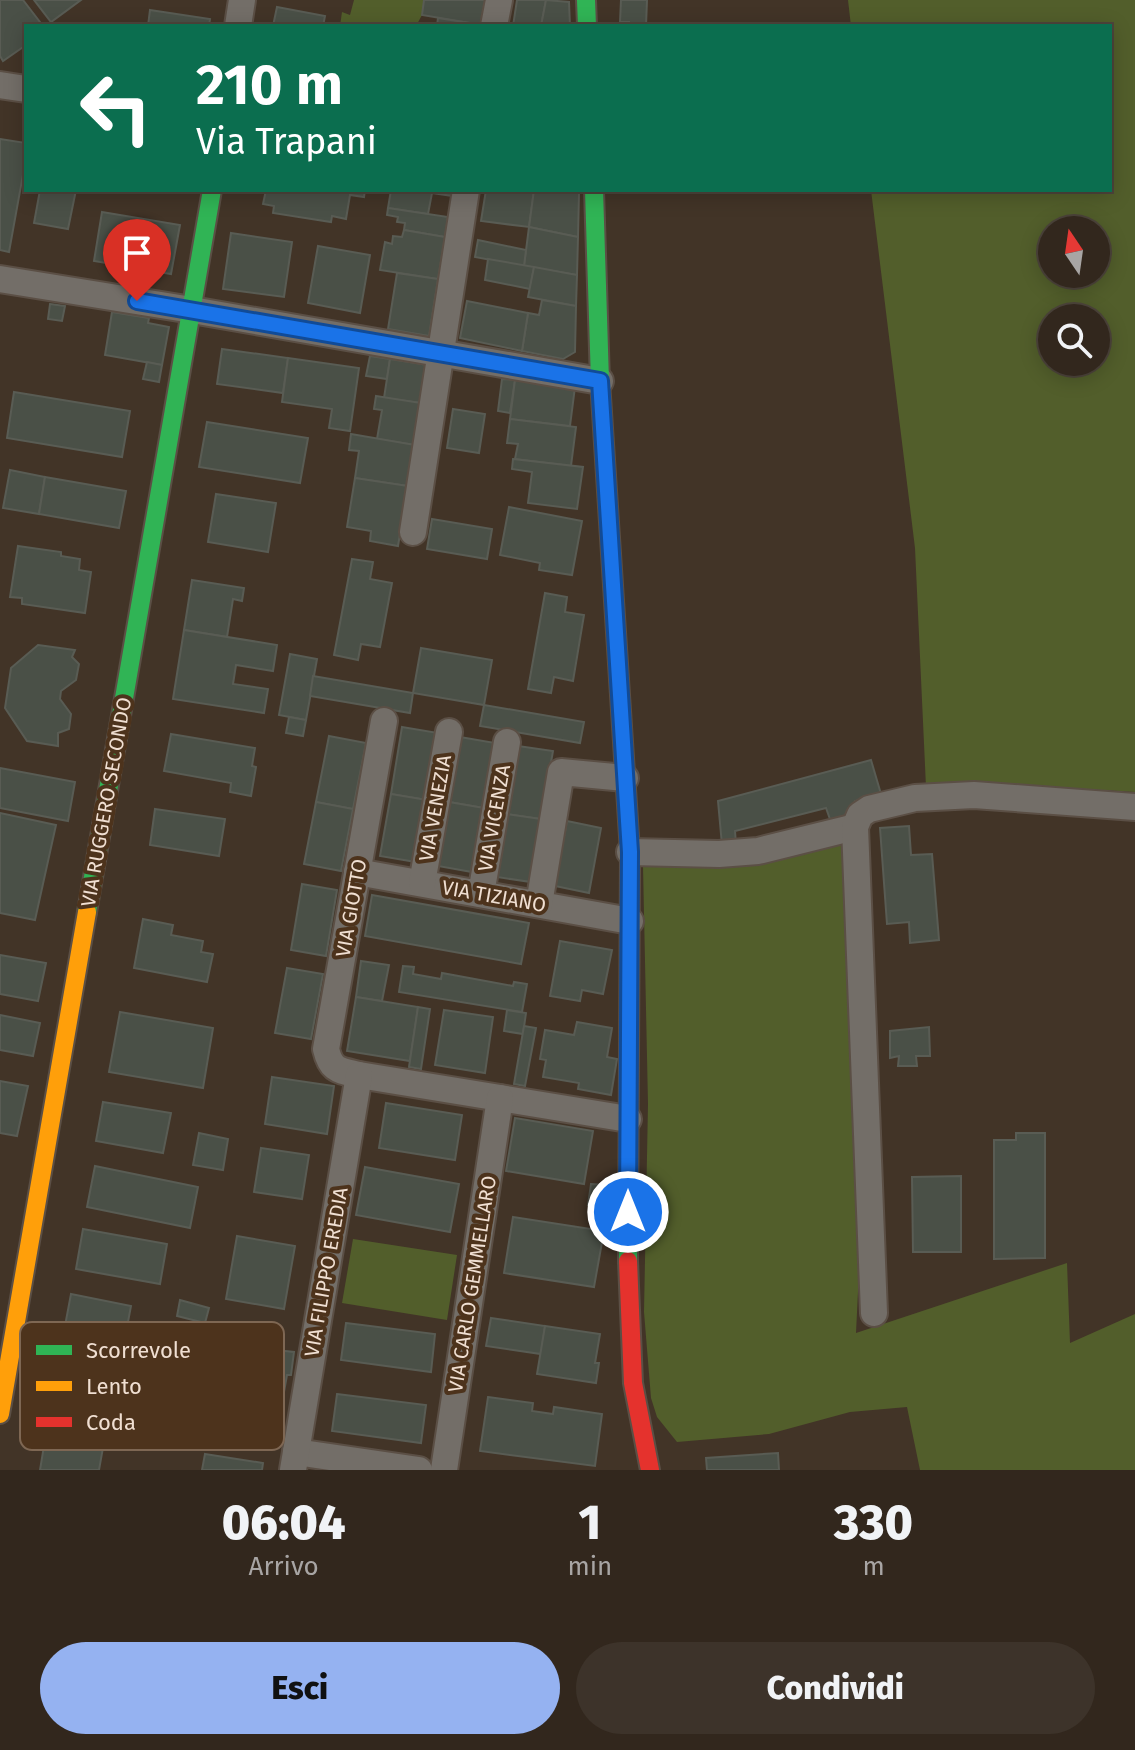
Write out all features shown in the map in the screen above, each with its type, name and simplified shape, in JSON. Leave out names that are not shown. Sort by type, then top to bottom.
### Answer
[{"type":"street","points":[[238,24],[242,0]]},
{"type":"street","points":[[494,24],[499,0]]},
{"type":"street","points":[[586,0],[587,24]]},
{"type":"street","points":[[0,85],[24,89]]},
{"type":"street","name":"VIA RUGGERO SECONDO","points":[[0,1414],[212,192]]},
{"type":"street","points":[[413,532],[466,192]]},
{"type":"street","points":[[594,192],[600,381],[630,852],[628,1274],[633,1383],[650,1470]]},
{"type":"street","points":[[0,279],[600,381]]},
{"type":"street","name":"VIA GIOTTO","points":[[359,1075],[338,1070],[329,1062],[326,1049],[384,721]]},
{"type":"street","name":"VIA VENEZIA","points":[[422,883],[449,732]]},
{"type":"street","name":"VIA VICENZA","points":[[481,894],[507,742]]},
{"type":"street","points":[[539,904],[561,772],[625,778]]},
{"type":"street","points":[[874,1313],[855,827],[860,815],[869,809],[915,798],[974,795],[1135,807]]},
{"type":"street","points":[[630,852],[719,854],[758,851],[855,827]]},
{"type":"street","name":"VIA TIZIANO","points":[[357,872],[630,921]]},
{"type":"street","points":[[359,1075],[628,1119]]},
{"type":"street","name":"VIA FILIPPO EREDIA","points":[[294,1461],[359,1075]]},
{"type":"street","name":"VIA CARLO GEMMELLARO","points":[[444,1470],[500,1098]]},
{"type":"street","points":[[294,1461],[419,1470]]},
{"type":"green space","points":[[354,0],[424,0],[417,24],[340,24],[342,12],[350,15]]},
{"type":"green space","points":[[848,0],[1135,0],[1135,792],[1050,787],[926,787],[915,548],[871,192],[1112,192],[1112,24],[851,24]]},
{"type":"green space","points":[[828,842],[843,843],[860,1251],[856,1333],[1067,1263],[1070,1343],[1135,1314],[1135,1470],[920,1470],[907,1407],[850,1412],[769,1434],[677,1442],[657,1417],[651,1398],[644,1312],[648,1104],[643,866],[702,864]]},
{"type":"green space","points":[[353,1239],[457,1255],[447,1320],[342,1303]]},
{"type":"building","points":[[0,0],[23,0],[41,24],[24,24],[24,46],[3,61],[0,56]]},
{"type":"building","points":[[34,0],[81,0],[51,22]]},
{"type":"building","points":[[424,0],[486,0],[482,24],[422,15]]},
{"type":"building","points":[[517,0],[546,0],[541,24],[513,24]]},
{"type":"building","points":[[546,0],[569,2],[570,24],[541,24]]},
{"type":"building","points":[[621,0],[647,0],[646,24],[620,22]]},
{"type":"building","points":[[277,7],[325,16],[323,24],[273,24]]},
{"type":"building","points":[[150,10],[210,19],[209,24],[148,24]]},
{"type":"building","points":[[438,18],[476,24],[437,24]]},
{"type":"building","points":[[0,139],[24,143],[24,169],[9,252],[0,250]]},
{"type":"building","points":[[40,192],[76,192],[68,229],[34,223]]},
{"type":"building","points":[[266,192],[365,192],[364,197],[350,195],[346,219],[332,216],[331,222],[273,213],[274,206],[263,204]]},
{"type":"building","points":[[391,192],[454,192],[453,196],[432,193],[428,214],[388,208]]},
{"type":"building","points":[[486,192],[534,192],[529,227],[481,221]]},
{"type":"building","points":[[534,192],[579,193],[578,237],[529,227]]},
{"type":"building","points":[[388,208],[448,217],[445,237],[404,230],[405,223],[397,222],[398,217],[387,215]]},
{"type":"building","points":[[102,212],[180,225],[171,274],[94,261]]},
{"type":"building","points":[[529,227],[578,237],[577,275],[524,266]]},
{"type":"building","points":[[404,230],[445,237],[438,279],[380,270],[385,242],[392,244],[393,236],[402,237]]},
{"type":"building","points":[[231,233],[292,242],[284,297],[223,289]]},
{"type":"building","points":[[478,240],[526,250],[524,266],[475,257]]},
{"type":"building","points":[[318,246],[370,255],[360,313],[308,303]]},
{"type":"building","points":[[488,259],[534,267],[530,289],[485,280]]},
{"type":"building","points":[[534,267],[577,275],[576,306],[528,297]]},
{"type":"building","points":[[397,273],[438,279],[429,336],[388,329]]},
{"type":"building","points":[[542,300],[576,306],[575,352],[563,359],[522,351],[528,313],[539,315]]},
{"type":"building","points":[[467,301],[528,313],[522,351],[460,338]]},
{"type":"building","points":[[50,304],[65,306],[62,321],[48,319]]},
{"type":"building","points":[[112,312],[149,318],[148,323],[169,327],[162,365],[105,355]]},
{"type":"building","points":[[222,349],[288,358],[283,393],[217,384]]},
{"type":"building","points":[[370,356],[390,359],[387,379],[366,376]]},
{"type":"building","points":[[288,358],[359,368],[350,431],[329,428],[332,409],[282,402]]},
{"type":"building","points":[[390,359],[428,365],[421,403],[384,398]]},
{"type":"building","points":[[147,362],[162,365],[159,382],[143,379]]},
{"type":"building","points":[[502,379],[515,380],[510,413],[498,411]]},
{"type":"building","points":[[515,380],[575,387],[570,426],[510,419]]},
{"type":"building","points":[[14,392],[130,411],[122,457],[7,438]]},
{"type":"building","points":[[376,396],[421,403],[415,445],[377,439],[382,410],[374,409]]},
{"type":"building","points":[[453,409],[485,414],[479,453],[447,448]]},
{"type":"building","points":[[510,419],[576,427],[571,466],[515,459],[518,444],[507,443]]},
{"type":"building","points":[[207,422],[308,438],[300,483],[199,467]]},
{"type":"building","points":[[351,434],[415,445],[408,486],[355,478],[359,451],[349,450]]},
{"type":"building","points":[[513,459],[583,467],[577,509],[528,503],[532,472],[512,469]]},
{"type":"building","points":[[10,470],[45,477],[39,514],[3,508]]},
{"type":"building","points":[[45,477],[126,491],[119,528],[39,514]]},
{"type":"building","points":[[355,478],[408,486],[398,546],[370,541],[371,531],[347,527]]},
{"type":"building","points":[[216,494],[276,503],[268,552],[208,542]]},
{"type":"building","points":[[509,507],[582,521],[572,575],[539,570],[540,563],[500,555]]},
{"type":"building","points":[[432,519],[492,529],[487,559],[427,549]]},
{"type":"building","points":[[18,546],[61,552],[61,556],[80,559],[79,570],[91,572],[85,613],[22,604],[22,598],[10,597]]},
{"type":"building","points":[[352,559],[373,562],[370,579],[392,583],[380,647],[361,644],[358,660],[334,655]]},
{"type":"building","points":[[192,580],[244,588],[242,601],[233,599],[227,637],[184,630]]},
{"type":"building","points":[[545,593],[567,597],[565,612],[584,615],[573,681],[554,677],[551,693],[528,689]]},
{"type":"building","points":[[184,630],[277,645],[273,671],[236,665],[233,684],[268,689],[264,713],[173,699]]},
{"type":"building","points":[[38,645],[75,650],[72,657],[79,664],[76,680],[61,691],[60,699],[71,714],[69,729],[58,733],[58,746],[27,741],[5,708],[11,668]]},
{"type":"building","points":[[421,648],[492,660],[484,705],[413,693]]},
{"type":"building","points":[[290,654],[317,659],[306,720],[279,715]]},
{"type":"building","points":[[313,676],[413,693],[410,713],[310,696]]},
{"type":"building","points":[[484,705],[584,722],[580,743],[480,726]]},
{"type":"building","points":[[289,717],[306,720],[303,736],[286,733]]},
{"type":"building","points":[[402,727],[438,733],[427,800],[391,794]]},
{"type":"building","points":[[171,734],[255,748],[252,766],[256,767],[251,796],[230,792],[231,783],[164,771]]},
{"type":"building","points":[[329,736],[366,743],[353,809],[316,802]]},
{"type":"building","points":[[460,737],[495,743],[484,808],[449,802]]},
{"type":"building","points":[[518,746],[553,751],[541,819],[507,814]]},
{"type":"building","points":[[871,760],[881,794],[855,801],[851,816],[831,822],[826,808],[735,831],[736,844],[722,845],[718,801]]},
{"type":"building","points":[[0,768],[75,782],[68,821],[0,808]]},
{"type":"building","points":[[391,794],[427,800],[416,862],[380,856]]},
{"type":"building","points":[[316,802],[353,809],[341,871],[304,864]]},
{"type":"building","points":[[449,802],[484,808],[472,872],[438,866]]},
{"type":"building","points":[[155,809],[225,819],[219,856],[150,845]]},
{"type":"building","points":[[0,813],[56,825],[35,920],[0,913]]},
{"type":"building","points":[[507,814],[541,819],[531,882],[497,877]]},
{"type":"building","points":[[567,821],[601,828],[589,893],[555,886]]},
{"type":"building","points":[[909,826],[911,855],[932,854],[939,940],[910,943],[909,922],[887,924],[880,828]]},
{"type":"building","points":[[302,884],[337,890],[326,956],[291,950]]},
{"type":"building","points":[[372,895],[529,923],[521,964],[365,936]]},
{"type":"building","points":[[143,919],[173,925],[171,935],[203,941],[201,952],[213,954],[207,982],[134,968]]},
{"type":"building","points":[[560,941],[612,950],[603,994],[582,990],[580,1001],[550,996]]},
{"type":"building","points":[[0,955],[46,963],[38,1001],[0,994]]},
{"type":"building","points":[[361,961],[389,965],[382,1001],[356,997]]},
{"type":"building","points":[[403,966],[414,967],[413,974],[441,979],[442,973],[513,986],[514,982],[527,984],[522,1012],[399,992]]},
{"type":"building","points":[[287,968],[323,974],[311,1039],[275,1033]]},
{"type":"building","points":[[356,997],[418,1007],[410,1061],[347,1051]]},
{"type":"building","points":[[418,1007],[430,1009],[421,1069],[409,1067]]},
{"type":"building","points":[[444,1010],[493,1017],[485,1073],[435,1065]]},
{"type":"building","points":[[507,1010],[526,1013],[523,1034],[504,1031]]},
{"type":"building","points":[[120,1012],[213,1028],[203,1088],[109,1072]]},
{"type":"building","points":[[0,1015],[40,1023],[33,1056],[0,1050]]},
{"type":"building","points":[[577,1022],[612,1028],[607,1057],[617,1059],[611,1095],[578,1089],[579,1083],[543,1077],[546,1060],[540,1059],[545,1030],[574,1035]]},
{"type":"building","points":[[524,1026],[536,1028],[525,1086],[514,1084]]},
{"type":"building","points":[[929,1027],[930,1056],[916,1056],[917,1066],[898,1066],[899,1056],[890,1058],[890,1031]]},
{"type":"building","points":[[272,1077],[334,1086],[327,1134],[265,1124]]},
{"type":"building","points":[[0,1081],[28,1086],[17,1136],[0,1133]]},
{"type":"building","points":[[103,1102],[171,1113],[163,1153],[96,1141]]},
{"type":"building","points":[[386,1103],[462,1115],[455,1160],[379,1148]]},
{"type":"building","points":[[515,1118],[593,1131],[584,1184],[506,1171]]},
{"type":"building","points":[[199,1133],[228,1139],[223,1170],[193,1165]]},
{"type":"building","points":[[1016,1133],[1045,1133],[1045,1258],[994,1259],[994,1140],[1016,1140]]},
{"type":"building","points":[[261,1148],[309,1155],[302,1199],[254,1192]]},
{"type":"building","points":[[95,1166],[198,1187],[190,1228],[87,1207]]},
{"type":"building","points":[[365,1167],[459,1184],[450,1232],[356,1215]]},
{"type":"building","points":[[961,1176],[961,1252],[913,1252],[912,1177]]},
{"type":"building","points":[[591,1184],[607,1185],[605,1206],[588,1205]]},
{"type":"building","points":[[513,1217],[604,1231],[594,1287],[504,1273]]},
{"type":"building","points":[[83,1229],[167,1244],[160,1284],[76,1269]]},
{"type":"building","points":[[237,1236],[295,1246],[284,1309],[226,1299]]},
{"type":"building","points":[[71,1294],[131,1306],[128,1322],[66,1322]]},
{"type":"building","points":[[180,1300],[209,1308],[205,1322],[177,1316]]},
{"type":"building","points":[[491,1318],[545,1326],[541,1354],[486,1346]]},
{"type":"building","points":[[346,1323],[435,1334],[431,1372],[341,1360]]},
{"type":"building","points":[[545,1326],[600,1334],[595,1363],[599,1363],[596,1383],[537,1374]]},
{"type":"building","points":[[284,1351],[294,1352],[291,1375],[287,1375],[284,1392]]},
{"type":"building","points":[[337,1394],[426,1405],[421,1443],[332,1431]]},
{"type":"building","points":[[488,1397],[533,1403],[532,1411],[553,1414],[554,1407],[602,1414],[595,1466],[480,1451]]},
{"type":"building","points":[[43,1450],[103,1450],[99,1470],[40,1470]]},
{"type":"building","points":[[778,1453],[779,1470],[707,1470],[706,1458]]},
{"type":"building","points":[[205,1454],[263,1463],[262,1470],[202,1470]]},
{"type":"traffic: fast","points":[[586,0],[587,24]]},
{"type":"traffic: fast","points":[[87,912],[212,192]]},
{"type":"traffic: fast","points":[[594,192],[600,381],[630,852],[628,1261]]},
{"type":"traffic: slow","points":[[0,1414],[87,912]]},
{"type":"traffic: jam","points":[[628,1261],[633,1383],[650,1470]]},
{"type":"route","points":[[137,301],[600,381],[630,852],[628,1212]]}]
